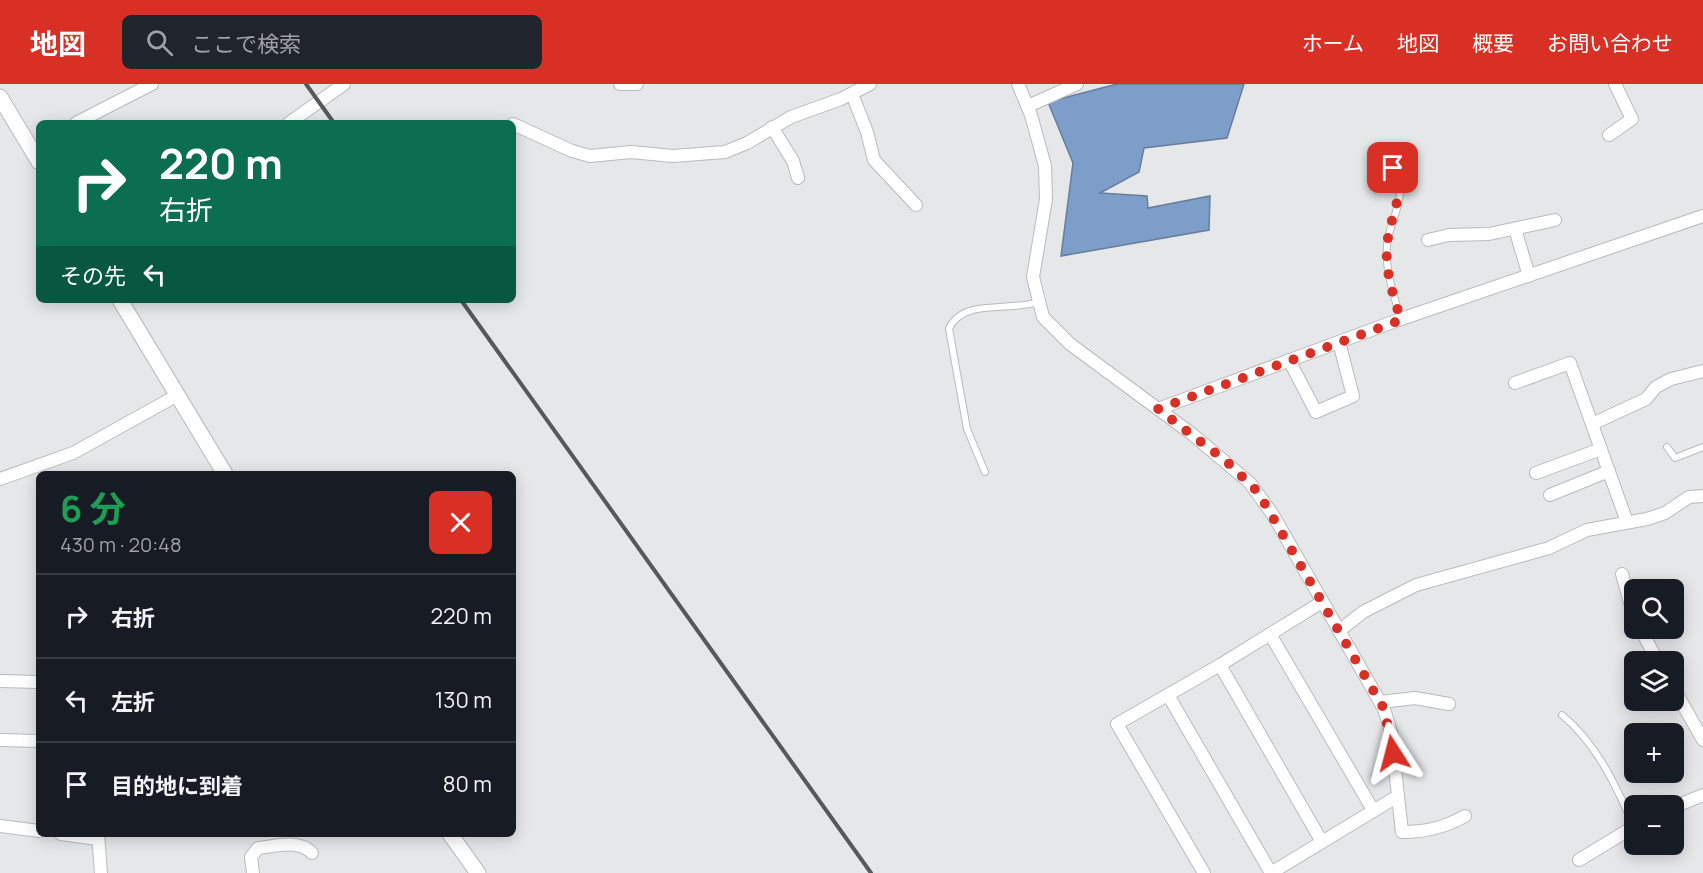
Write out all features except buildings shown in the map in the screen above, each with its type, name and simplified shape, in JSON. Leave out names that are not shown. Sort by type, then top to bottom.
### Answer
[{"type":"street","points":[[293,120],[344,84]]},
{"type":"street","points":[[620,84],[637,84]]},
{"type":"street","points":[[516,126],[572,151],[598,157],[631,152],[673,156],[725,152],[747,143],[772,127],[852,94],[870,84]]},
{"type":"street","points":[[1018,84],[1028,106],[1043,156],[1046,176],[1046,199],[1033,269],[1038,302],[1048,324],[1226,461],[1258,492],[1380,702],[1391,732],[1402,832],[1420,832],[1447,826],[1465,816]]},
{"type":"street","points":[[1028,106],[1077,84]]},
{"type":"street","points":[[1609,135],[1632,119],[1616,84]]},
{"type":"street","points":[[82,120],[145,86]]},
{"type":"street","points":[[852,94],[867,132],[874,160],[916,205]]},
{"type":"street","points":[[0,97],[34,145]]},
{"type":"street","points":[[772,127],[793,161],[798,178]]},
{"type":"street","points":[[1158,409],[1401,320],[1703,216]]},
{"type":"street","points":[[1428,240],[1449,235],[1489,234],[1555,220]]},
{"type":"street","points":[[1515,229],[1529,276]]},
{"type":"street","points":[[122,303],[223,471]]},
{"type":"street","points":[[1289,360],[1316,412],[1353,396],[1339,342]]},
{"type":"street","points":[[1515,383],[1570,363],[1627,522]]},
{"type":"street","points":[[1592,424],[1646,399],[1656,387],[1671,379],[1703,371]]},
{"type":"street","points":[[39,471],[104,438],[176,396]]},
{"type":"street","points":[[1536,473],[1601,449]]},
{"type":"street","points":[[1550,495],[1609,471]]},
{"type":"street","points":[[0,479],[36,472]]},
{"type":"street","points":[[1339,632],[1364,612],[1416,585],[1549,548],[1587,530],[1665,513],[1689,497],[1703,496]]},
{"type":"street","points":[[1622,574],[1624,581]]},
{"type":"street","points":[[1204,873],[1117,724],[1220,665],[1322,602]]},
{"type":"street","points":[[1270,634],[1373,810]]},
{"type":"street","points":[[1220,665],[1322,842]]},
{"type":"street","points":[[0,681],[36,682]]},
{"type":"street","points":[[1168,695],[1271,873],[1398,796]]},
{"type":"street","points":[[1380,702],[1415,698],[1449,704]]},
{"type":"street","points":[[1684,707],[1703,740]]},
{"type":"street","points":[[0,740],[36,741]]},
{"type":"street","points":[[1684,803],[1703,795]]},
{"type":"street","points":[[0,826],[36,831]]},
{"type":"street","points":[[1579,860],[1624,833]]},
{"type":"street","points":[[98,837],[101,873]]},
{"type":"street","points":[[452,837],[478,873]]},
{"type":"street","points":[[253,873],[251,857],[258,848],[296,844],[305,846],[312,853]]},
{"type":"lane","points":[[1398,149],[1393,168],[1399,186],[1399,201],[1387,254],[1388,272],[1401,320]]},
{"type":"lane","points":[[985,472],[967,429],[963,395],[949,340],[949,329],[957,316],[967,311],[1020,308],[1038,302]]},
{"type":"lane","points":[[1667,447],[1676,458],[1703,447]]},
{"type":"lane","points":[[1562,715],[1576,727],[1609,772],[1624,803]]},
{"type":"water","points":[[1117,84],[1244,84],[1227,138],[1144,148],[1139,172],[1100,193],[1147,196],[1148,208],[1210,196],[1209,230],[1061,256],[1073,163],[1048,102]]},
{"type":"railway","points":[[306,84],[332,120]]},
{"type":"railway","points":[[463,303],[871,873]]},
{"type":"route","points":[[1393,168],[1400,194],[1388,238],[1387,263],[1401,320],[1158,409],[1226,461],[1258,492],[1384,709],[1391,732],[1393,753]]}]
